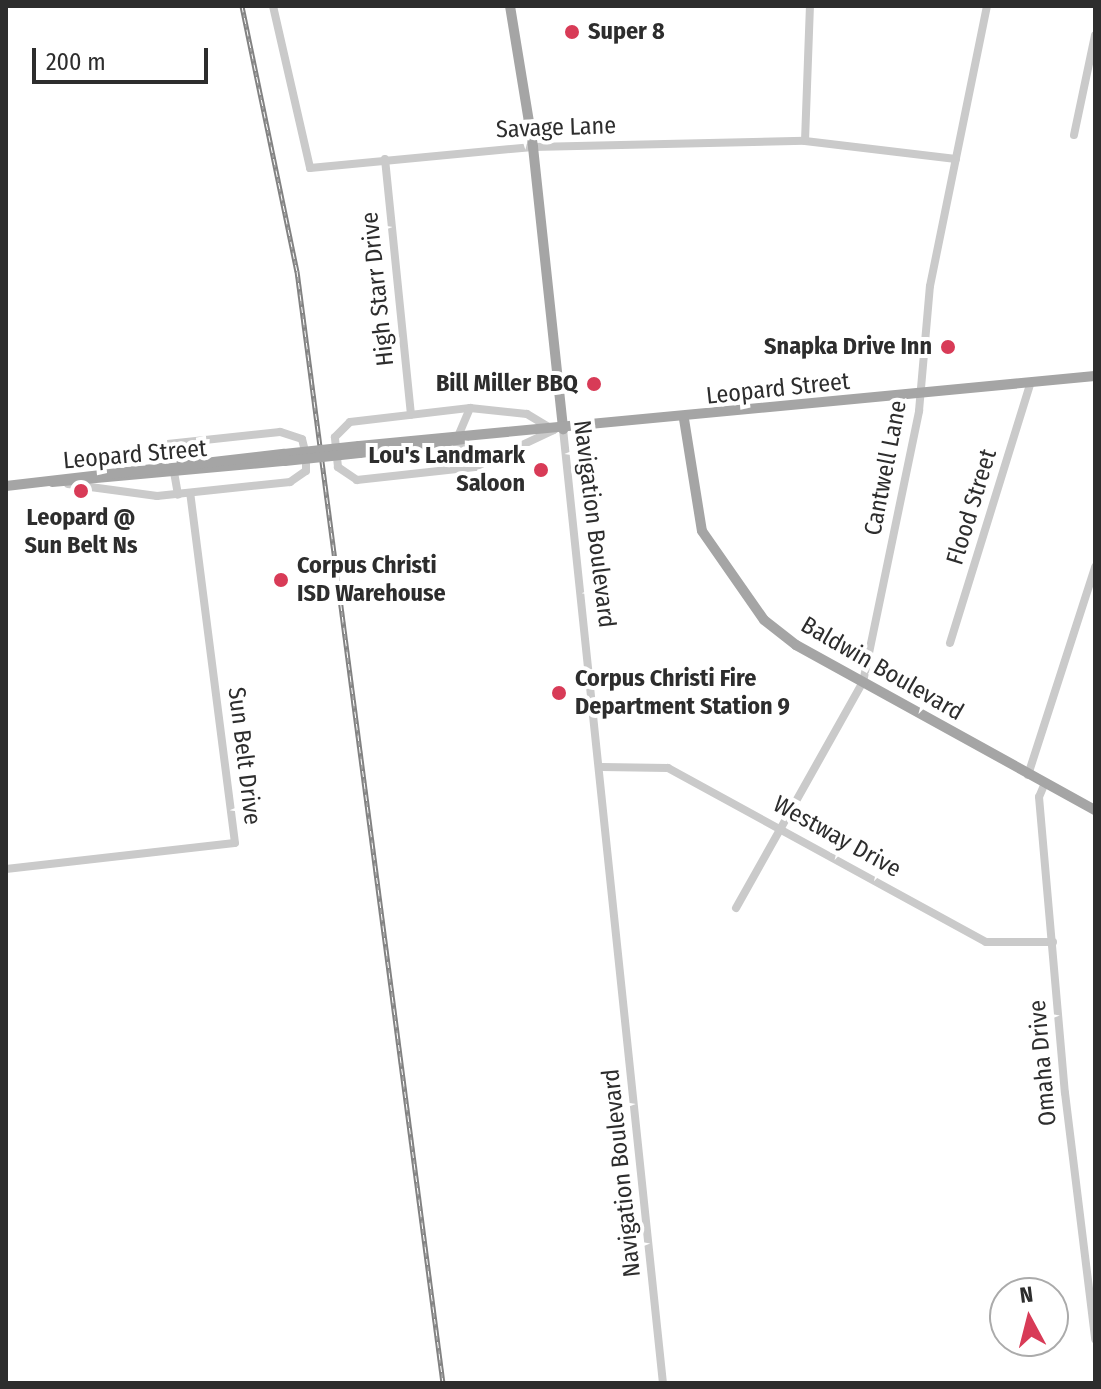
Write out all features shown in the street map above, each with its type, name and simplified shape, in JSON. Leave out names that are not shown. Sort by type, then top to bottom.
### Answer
[{"type":"main road","name":"Navigation Boulevard","points":[[510,6],[533,147],[558,430]]},
{"type":"main road","name":"Leopard Street","points":[[6,486],[1095,376]]},
{"type":"main road","name":"Baldwin Boulevard","points":[[684,419],[690,486],[719,564],[764,620],[863,682],[1095,810]]},
{"type":"main road","name":"Leopard Street","points":[[46,482],[68,484],[173,468]]},
{"type":"street","name":"Savage Lane","points":[[273,6],[310,168],[533,147],[805,141],[956,159]]},
{"type":"street","points":[[805,141],[810,6]]},
{"type":"street","name":"Cantwell Lane","points":[[736,908],[863,682],[921,395],[930,286],[987,6]]},
{"type":"street","points":[[1074,135],[1095,35]]},
{"type":"street","name":"High Starr Drive","points":[[385,159],[411,415]]},
{"type":"street","name":"Flood Street","points":[[950,643],[1031,382]]},
{"type":"street","points":[[470,408],[527,414],[558,430],[475,467],[345,476],[335,445],[341,427],[470,408]]},
{"type":"street","points":[[470,408],[466,432],[459,439],[468,447],[475,467]]},
{"type":"street","name":"Navigation Boulevard","points":[[558,430],[602,767],[663,1383]]},
{"type":"street","points":[[68,484],[178,495],[301,478],[302,439],[280,432],[168,444],[178,495]]},
{"type":"street","name":"Sun Belt Drive","points":[[6,869],[235,843],[190,494]]},
{"type":"street","points":[[1028,775],[1095,567]]},
{"type":"street","name":"Westway Drive","points":[[602,767],[668,768],[986,942],[1053,942]]},
{"type":"street","name":"Omaha Drive","points":[[1045,783],[1039,797],[1091,1266],[1095,1339]]},
{"type":"railway","points":[[242,6],[297,271],[443,1383]]},
{"type":"place","name":"Super 8","points":[[572,32]]},
{"type":"place","name":"Snapka Drive Inn","points":[[948,347]]},
{"type":"place","name":"Bill Miller BBQ","points":[[594,384]]},
{"type":"place","name":"Lou's Landmark Saloon","points":[[541,470]]},
{"type":"place","name":"Leopard @ Sun Belt Ns","points":[[81,491]]},
{"type":"place","name":"Corpus Christi ISD Warehouse","points":[[281,580]]},
{"type":"place","name":"Corpus Christi Fire Department Station 9","points":[[559,693]]}]
